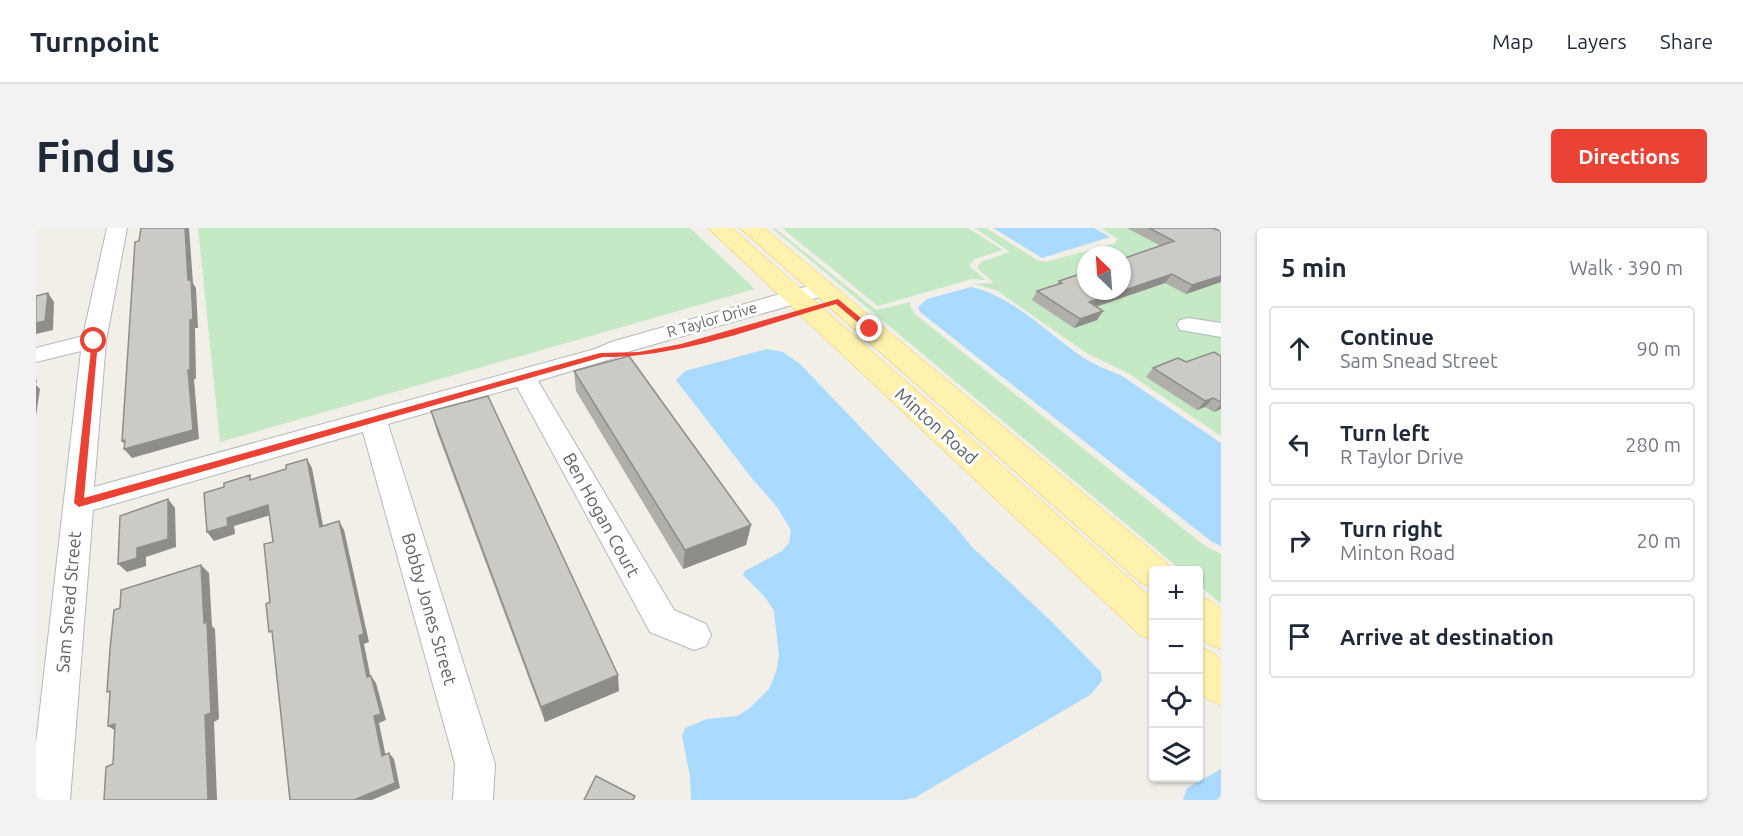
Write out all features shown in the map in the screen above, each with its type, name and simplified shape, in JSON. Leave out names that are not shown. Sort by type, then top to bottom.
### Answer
[{"type":"main road","name":"Minton Road","points":[[719,228],[816,299],[1149,569]]},
{"type":"main road","name":"Minton Road","points":[[752,228],[816,299],[1150,620]]},
{"type":"main road","points":[[1203,616],[1221,632]]},
{"type":"main road","points":[[1203,670],[1221,686]]},
{"type":"street","name":"Sam Snead Street","points":[[50,800],[94,341],[117,228]]},
{"type":"street","name":"R Taylor Drive","points":[[79,503],[603,354],[639,355],[666,342],[816,299]]},
{"type":"street","points":[[1188,325],[1221,330]]},
{"type":"street","points":[[36,355],[94,341]]},
{"type":"street","name":"Ben Hogan Court","points":[[524,377],[662,621],[694,635]]},
{"type":"street","name":"Bobby Jones Street","points":[[373,420],[475,764],[473,800]]},
{"type":"green space","points":[[198,228],[690,228],[755,289],[220,442]]},
{"type":"green space","points":[[772,228],[775,228],[876,310],[911,302],[910,306],[915,314],[1205,546],[1221,554],[1221,604],[1203,588],[1203,566],[1176,566]]},
{"type":"green space","points":[[782,228],[968,228],[1003,250],[975,259],[969,266],[986,280],[972,279],[878,306]]},
{"type":"green space","points":[[975,228],[986,228],[1037,260],[1046,262],[1077,253],[1077,300],[1131,300],[1131,246],[1104,246],[1115,243],[1118,239],[1101,228],[1221,228],[1221,436],[1128,373],[1088,354],[996,290],[974,284],[994,283],[977,268],[981,262],[1010,252]]},
{"type":"water","points":[[993,228],[1094,228],[1110,237],[1077,246],[1042,258]]},
{"type":"water","points":[[971,287],[1016,307],[1084,358],[1122,376],[1221,443],[1221,546],[1212,542],[920,312],[918,307],[927,299]]},
{"type":"water","points":[[767,349],[783,352],[800,364],[955,526],[972,547],[1051,621],[1101,672],[1102,681],[1090,695],[916,797],[905,800],[691,800],[690,776],[682,736],[685,728],[707,719],[737,716],[750,708],[769,689],[776,672],[779,656],[774,611],[764,596],[743,575],[745,571],[782,551],[789,543],[791,530],[777,507],[750,476],[676,380],[685,371]]},
{"type":"building","points":[[141,228],[185,228],[193,319],[190,320],[190,370],[188,370],[193,430],[124,449],[125,440],[122,441],[135,242],[139,241]]},
{"type":"building","points":[[1149,228],[1212,228],[1221,231],[1221,276],[1192,285],[1172,274],[1131,288],[1131,256],[1174,241]]},
{"type":"building","points":[[1077,275],[1077,300],[1095,300],[1089,302],[1103,311],[1080,319],[1037,291],[1062,283],[1059,281]]},
{"type":"building","points":[[48,293],[45,321],[36,323],[36,296]]},
{"type":"building","points":[[1214,352],[1221,356],[1221,402],[1213,398],[1205,401],[1153,368],[1178,358],[1186,362]]},
{"type":"building","points":[[629,356],[751,525],[685,550],[574,371]]},
{"type":"building","points":[[488,396],[618,675],[541,707],[431,411]]},
{"type":"building","points":[[307,459],[320,527],[339,521],[364,634],[359,636],[367,677],[371,676],[381,714],[374,716],[382,756],[389,753],[395,783],[354,800],[290,800],[272,631],[269,632],[266,604],[270,602],[264,544],[273,542],[268,505],[227,518],[228,526],[207,532],[204,493],[224,487],[224,483],[250,475],[250,480],[286,469],[286,465]]},
{"type":"building","points":[[168,499],[168,539],[137,548],[137,558],[118,564],[120,516]]},
{"type":"building","points":[[201,565],[204,623],[207,622],[211,713],[205,715],[208,800],[104,800],[106,767],[113,764],[115,724],[108,726],[110,691],[107,692],[110,649],[114,610],[120,608],[121,590]]},
{"type":"building","points":[[596,776],[635,796],[633,800],[584,800]]},
{"type":"waterway","points":[[1199,800],[1221,785]]},
{"type":"route","points":[[94,341],[79,503],[603,354],[639,355],[682,347],[838,302],[870,329]]}]
